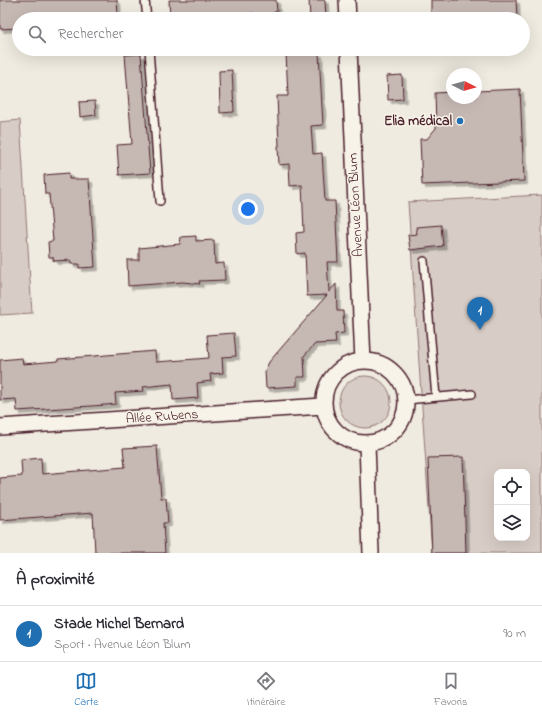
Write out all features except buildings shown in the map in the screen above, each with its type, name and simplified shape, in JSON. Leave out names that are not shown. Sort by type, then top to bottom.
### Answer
[{"type":"street","points":[[347,0],[348,12]]},
{"type":"street","name":"Avenue Léon Blum","points":[[349,56],[363,361]]},
{"type":"street","points":[[363,361],[379,363],[393,372],[402,385],[406,400],[404,416],[395,430],[383,440],[367,444],[351,442],[337,434],[327,421],[323,406],[325,389],[334,375],[347,365],[363,361]]},
{"type":"street","name":"Allée Rubens","points":[[0,428],[323,406]]},
{"type":"street","points":[[367,444],[371,553]]},
{"type":"lane","points":[[145,0],[146,12]]},
{"type":"lane","points":[[150,56],[160,201]]},
{"type":"lane","points":[[424,261],[436,397]]},
{"type":"lane","points":[[406,400],[472,394]]},
{"type":"shaded area","points":[[20,120],[32,313],[0,315],[0,122]]},
{"type":"shaded area","points":[[542,195],[542,553],[432,553],[408,202]]},
{"type":"shaded area","points":[[365,376],[375,378],[383,384],[389,392],[391,402],[389,412],[383,420],[375,426],[365,428],[355,426],[347,420],[341,412],[339,402],[341,392],[347,384],[355,378]]},
{"type":"place","name":"Elia médical","points":[[460,121]]},
{"type":"place","name":"Stade Michel Bernard","points":[[480,330]]}]
